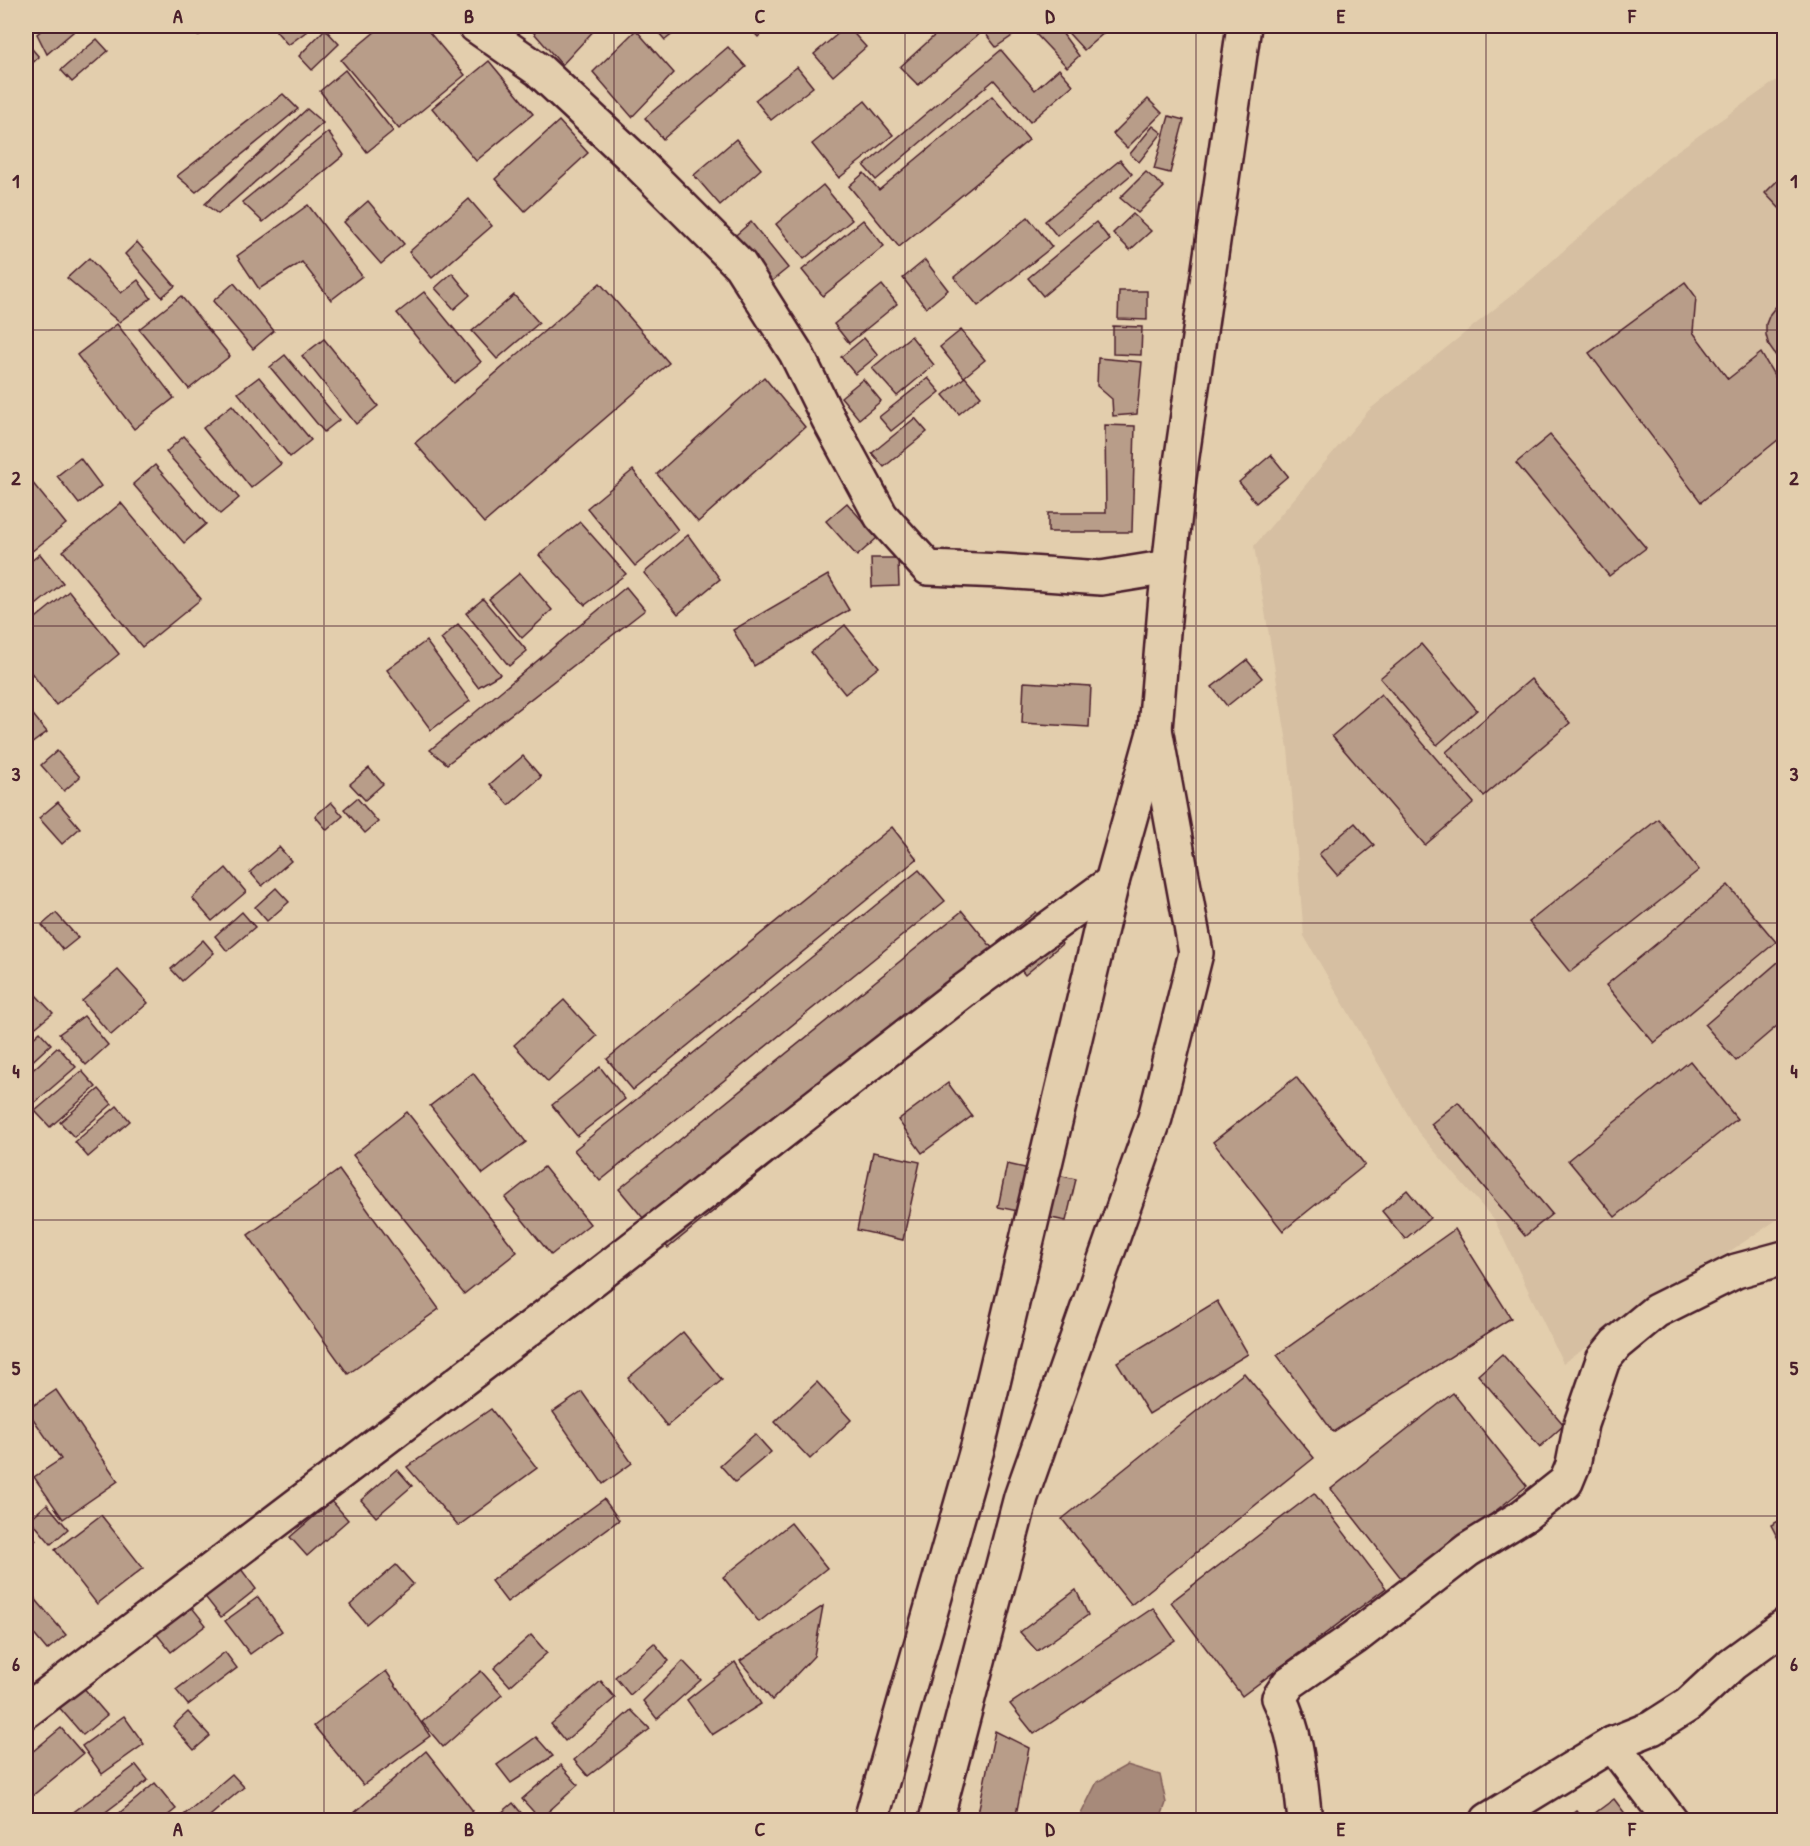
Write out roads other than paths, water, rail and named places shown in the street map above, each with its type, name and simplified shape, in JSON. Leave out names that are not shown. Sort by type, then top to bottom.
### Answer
[{"type":"street","points":[[476,26],[539,70],[632,156],[740,265],[796,353],[881,516],[928,568],[1101,578],[1169,567]]},
{"type":"street","points":[[871,1821],[978,1446],[1113,882],[1155,729],[1169,567],[1183,453],[1244,26]]},
{"type":"street","points":[[936,1821],[1021,1497],[1155,1118],[1196,953],[1155,729]]},
{"type":"street","points":[[26,1711],[546,1316],[962,992],[1113,882]]},
{"type":"street","points":[[1305,1821],[1296,1754],[1287,1714],[1279,1698],[1289,1683],[1354,1638],[1468,1550],[1523,1516],[1566,1482],[1573,1466],[1581,1424],[1603,1360],[1616,1344],[1656,1311],[1736,1271],[1785,1258]]},
{"type":"street","points":[[1488,1821],[1612,1744],[1652,1728],[1688,1705],[1732,1664],[1785,1626]]},
{"type":"street","points":[[1612,1744],[1671,1821]]}]
